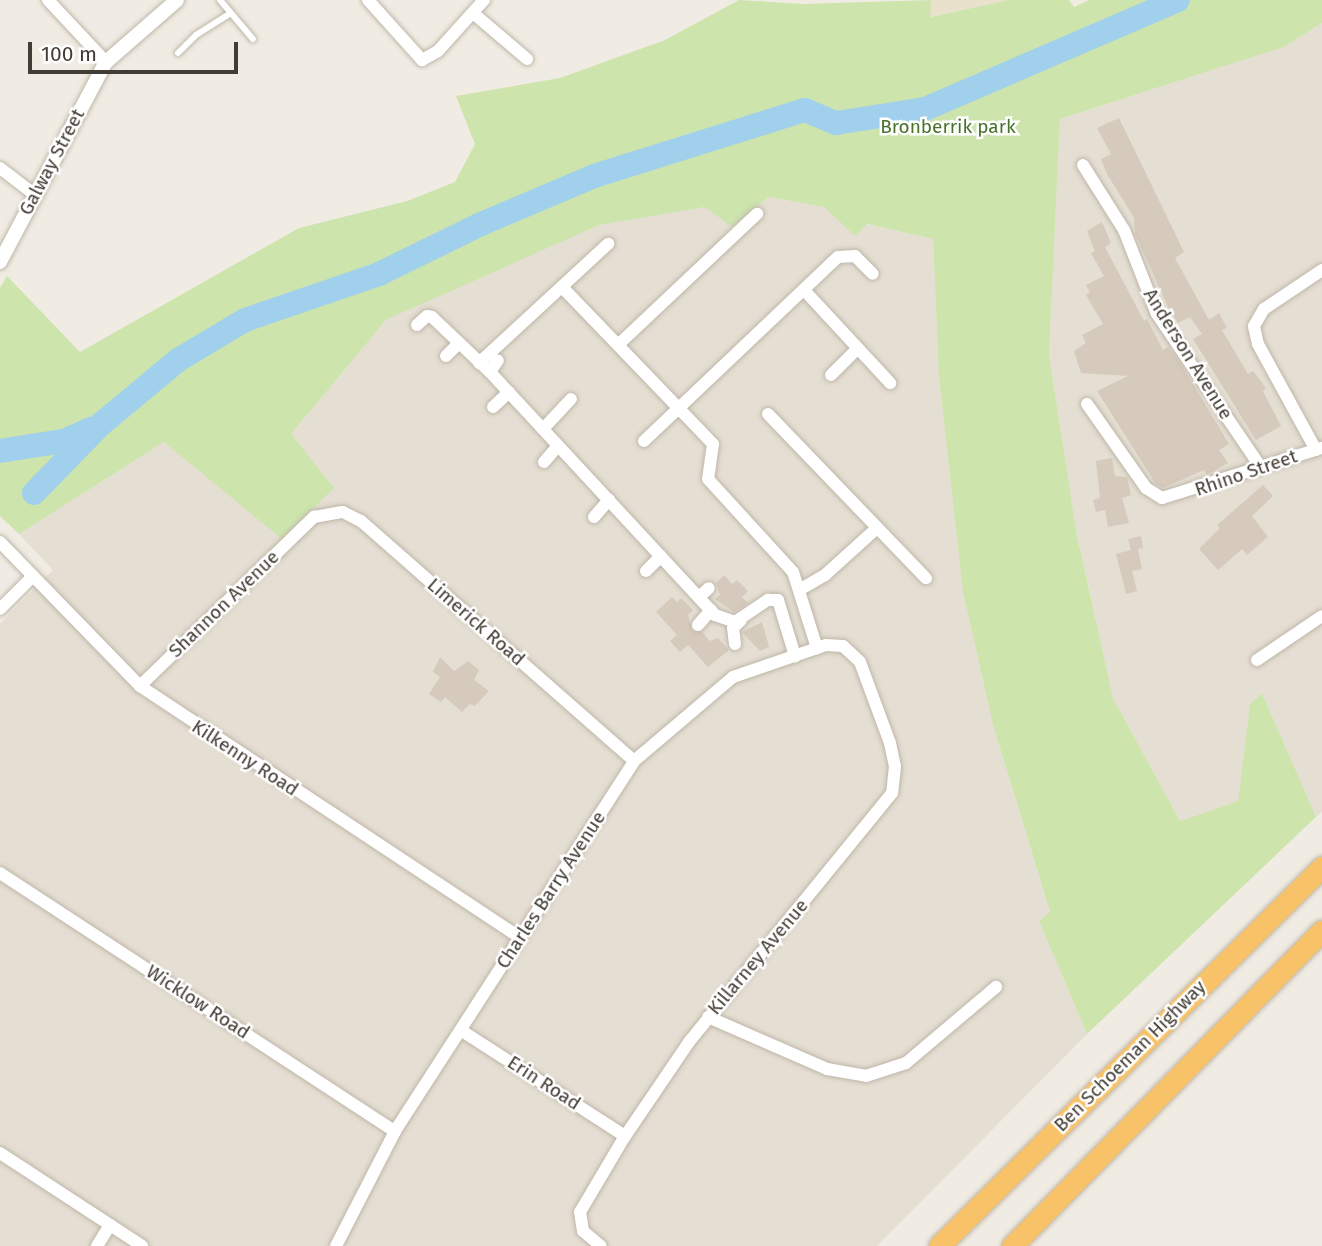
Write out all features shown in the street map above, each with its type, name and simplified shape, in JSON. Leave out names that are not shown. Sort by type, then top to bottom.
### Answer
[{"type":"highway","name":"Ben Schoeman Highway","points":[[939,1246],[1322,867]]},
{"type":"highway","points":[[1012,1246],[1322,931]]},
{"type":"street","points":[[48,0],[106,62],[177,0]]},
{"type":"street","points":[[368,0],[422,60],[438,51],[484,0]]},
{"type":"street","points":[[472,12],[527,60]]},
{"type":"street","name":"Galway Street","points":[[0,262],[106,62]]},
{"type":"street","name":"Anderson Avenue","points":[[1083,165],[1124,230],[1157,314],[1260,466]]},
{"type":"street","points":[[0,168],[35,195]]},
{"type":"street","points":[[619,344],[757,214]]},
{"type":"street","points":[[484,367],[608,244]]},
{"type":"street","points":[[644,441],[843,255],[855,256],[873,274]]},
{"type":"street","points":[[1319,449],[1258,344],[1254,326],[1264,309],[1322,270]]},
{"type":"street","points":[[562,287],[680,408],[715,449],[708,479],[794,588],[817,648]]},
{"type":"street","points":[[804,290],[890,383]]},
{"type":"street","points":[[417,325],[427,316],[432,317],[509,392],[535,412],[553,435],[603,484],[609,500],[652,538],[661,556],[711,610],[727,621],[741,620]]},
{"type":"street","points":[[446,356],[460,324]]},
{"type":"street","points":[[831,375],[858,348]]},
{"type":"street","points":[[484,367],[498,360]]},
{"type":"street","points":[[494,407],[509,392]]},
{"type":"street","points":[[544,462],[553,435],[571,399]]},
{"type":"street","name":"Rhino Street","points":[[1087,404],[1146,488],[1171,498],[1260,466],[1319,449]]},
{"type":"street","points":[[768,414],[926,578]]},
{"type":"street","points":[[594,517],[609,500]]},
{"type":"street","name":"Limerick Road","points":[[309,522],[336,511],[361,522],[634,761]]},
{"type":"street","name":"Shannon Avenue","points":[[140,685],[309,522]]},
{"type":"street","points":[[735,644],[733,628],[741,620],[772,599],[825,575],[877,528]]},
{"type":"street","name":"Kilkenny Road","points":[[0,542],[140,685],[519,937]]},
{"type":"street","points":[[646,571],[661,556]]},
{"type":"street","points":[[0,609],[32,577]]},
{"type":"street","points":[[699,597],[709,588]]},
{"type":"street","points":[[772,599],[784,615],[795,656]]},
{"type":"street","points":[[698,625],[711,610]]},
{"type":"street","points":[[1257,660],[1322,616]]},
{"type":"street","name":"Charles Barry Avenue","points":[[336,1246],[395,1131],[634,761],[719,686],[817,648],[838,644],[857,656]]},
{"type":"street","name":"Killarney Avenue","points":[[601,1246],[583,1231],[580,1212],[625,1136],[708,1017],[892,793],[895,757],[857,656]]},
{"type":"street","name":"Wicklow Road","points":[[0,873],[395,1131]]},
{"type":"street","points":[[708,1017],[827,1069],[866,1076],[906,1063],[996,987]]},
{"type":"street","name":"Erin Road","points":[[462,1031],[625,1136]]},
{"type":"street","points":[[0,1153],[142,1246]]},
{"type":"street","points":[[97,1246],[110,1225]]},
{"type":"lane","points":[[220,0],[253,39]]},
{"type":"lane","points":[[178,53],[196,35],[231,13]]},
{"type":"shaded area","points":[[931,0],[1009,0],[929,17]]},
{"type":"shaded area","points":[[1322,23],[1322,812],[1316,817],[1262,693],[1250,704],[1238,801],[1180,821],[1113,698],[1076,529],[1049,355],[1060,119],[1284,47]]},
{"type":"shaded area","points":[[767,197],[825,207],[855,236],[866,224],[933,239],[939,378],[963,592],[993,725],[1050,913],[1039,921],[1087,1034],[877,1246],[0,1246],[0,624],[53,570],[19,534],[164,442],[291,434],[386,320],[496,270],[599,225],[705,207],[733,227]]},
{"type":"green space","name":"Bronberrik park","points":[[739,0],[803,4],[931,0],[930,17],[1009,0],[1069,0],[1074,7],[1089,0],[1322,0],[1322,23],[1284,47],[1060,119],[1049,355],[1077,535],[1113,698],[1180,821],[1238,801],[1250,704],[1262,693],[1316,817],[1087,1034],[1039,921],[1050,912],[993,725],[963,592],[939,378],[933,239],[867,224],[855,236],[824,207],[768,197],[732,227],[705,207],[599,225],[386,320],[291,434],[334,488],[282,539],[164,442],[19,534],[0,516],[0,288],[7,276],[80,352],[299,228],[407,201],[455,182],[475,144],[456,96],[560,78],[665,40]]},
{"type":"building","points":[[1119,118],[1184,252],[1175,258],[1209,320],[1219,313],[1227,328],[1222,330],[1248,374],[1253,371],[1266,388],[1263,391],[1281,426],[1256,440],[1193,339],[1202,334],[1190,317],[1178,323],[1170,311],[1135,234],[1134,218],[1107,174],[1101,159],[1111,154],[1097,128]]},
{"type":"building","points":[[1102,222],[1111,243],[1105,247],[1144,321],[1147,319],[1163,350],[1168,347],[1179,361],[1229,444],[1219,450],[1228,463],[1207,475],[1204,470],[1163,488],[1156,484],[1097,391],[1128,376],[1081,373],[1074,351],[1086,343],[1082,335],[1103,324],[1086,295],[1090,292],[1086,285],[1104,276],[1091,253],[1095,251],[1087,231]]},
{"type":"building","points":[[1112,458],[1115,476],[1127,477],[1131,495],[1122,498],[1129,523],[1108,527],[1105,510],[1096,512],[1093,500],[1100,498],[1096,461]]},
{"type":"building","points":[[1263,485],[1273,496],[1252,516],[1268,537],[1247,555],[1242,549],[1218,570],[1199,549],[1220,528],[1217,525]]},
{"type":"building","points":[[1141,536],[1143,548],[1138,549],[1142,569],[1132,571],[1137,591],[1126,594],[1116,554],[1131,550],[1128,539]]},
{"type":"building","points":[[724,575],[732,584],[737,580],[748,591],[742,597],[748,603],[734,612],[715,599],[720,595],[716,583]]},
{"type":"building","points":[[672,597],[677,602],[681,598],[693,610],[688,615],[692,631],[702,632],[710,641],[718,638],[729,650],[708,667],[688,645],[680,652],[670,641],[677,635],[656,612]]},
{"type":"building","points":[[762,622],[769,647],[760,651],[742,632]]},
{"type":"building","points":[[440,657],[454,671],[468,661],[479,670],[474,680],[489,691],[475,706],[470,704],[462,712],[445,697],[441,702],[429,694],[440,677],[433,672]]},
{"type":"waterway","points":[[34,493],[100,425],[178,360],[245,320],[379,274],[481,224],[594,176],[805,110],[836,123],[925,109],[1178,0]]},
{"type":"waterway","points":[[0,451],[64,441],[91,429]]}]
